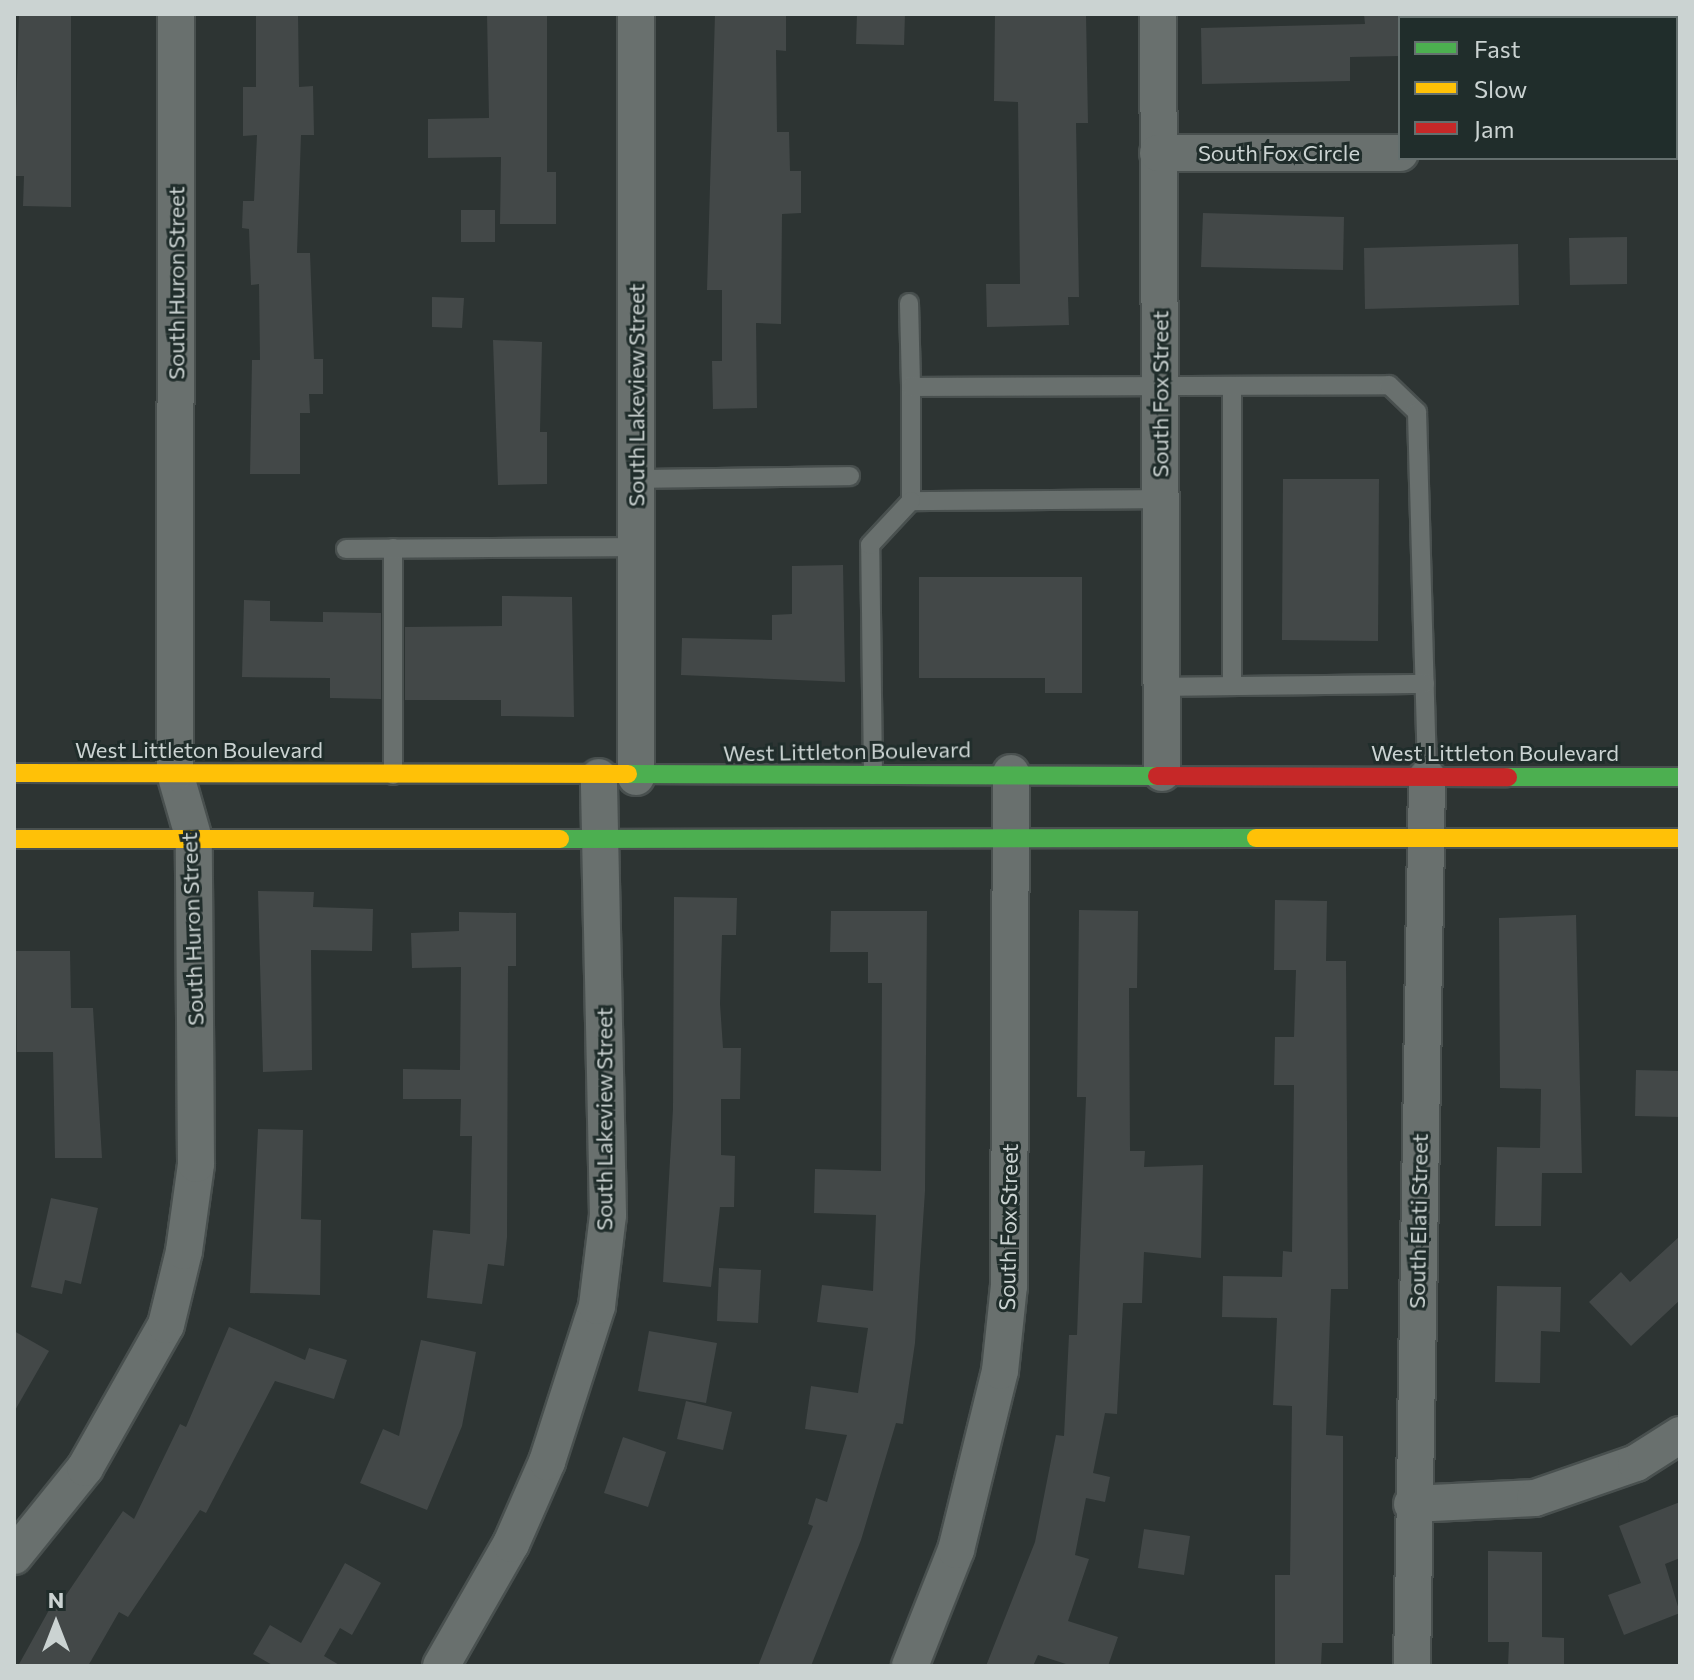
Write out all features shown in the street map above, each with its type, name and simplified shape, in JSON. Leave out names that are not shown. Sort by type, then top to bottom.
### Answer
[{"type":"main road","name":"West Littleton Boulevard","points":[[14,773],[599,777],[1162,773],[1680,777]]},
{"type":"main road","points":[[14,839],[1011,836],[1680,838]]},
{"type":"street","name":"South Huron Street","points":[[14,1556],[85,1468],[166,1325],[184,1251],[196,1164],[194,839],[175,773],[176,14]]},
{"type":"street","name":"South Lakeview Street","points":[[636,14],[636,777]]},
{"type":"street","name":"South Fox Street","points":[[1158,14],[1162,773]]},
{"type":"street","name":"South Fox Circle","points":[[1158,153],[1398,153]]},
{"type":"street","name":"South Fox Street","points":[[910,1666],[960,1537],[1000,1371],[1009,1286],[1011,773]]},
{"type":"street","name":"South Lakeview Street","points":[[441,1666],[511,1544],[547,1462],[597,1306],[608,1215],[599,777]]},
{"type":"street","name":"South Elati Street","points":[[1412,1666],[1412,1504],[1427,777]]},
{"type":"street","points":[[1412,1504],[1535,1498],[1623,1468],[1680,1435]]},
{"type":"lane","points":[[873,775],[870,545],[911,501],[909,303]]},
{"type":"lane","points":[[911,387],[1389,385],[1417,412],[1427,777]]},
{"type":"lane","points":[[1232,386],[1232,686]]},
{"type":"lane","points":[[636,479],[850,476]]},
{"type":"lane","points":[[911,501],[1161,499]]},
{"type":"lane","points":[[346,549],[636,547]]},
{"type":"lane","points":[[393,548],[393,775]]},
{"type":"lane","points":[[1162,687],[1425,684]]},
{"type":"building","points":[[19,14],[71,14],[71,207],[23,206],[24,176],[14,176]]},
{"type":"building","points":[[256,14],[298,14],[299,87],[313,86],[314,135],[301,135],[297,253],[310,253],[314,359],[323,359],[323,394],[309,394],[310,413],[300,413],[300,474],[250,474],[252,360],[260,360],[259,284],[251,285],[249,229],[242,228],[243,201],[254,201],[257,135],[243,136],[243,87],[256,87]]},
{"type":"building","points":[[487,14],[547,14],[547,172],[556,172],[556,224],[500,224],[501,157],[428,158],[428,119],[489,118]]},
{"type":"building","points":[[715,14],[786,14],[786,51],[776,50],[777,132],[789,132],[790,171],[801,171],[801,213],[782,214],[781,324],[756,323],[757,408],[713,409],[712,361],[722,361],[722,290],[707,290]]},
{"type":"building","points":[[857,14],[905,14],[904,45],[856,44]]},
{"type":"building","points":[[995,14],[1086,14],[1088,123],[1076,123],[1079,297],[1068,297],[1069,325],[987,327],[986,284],[1020,284],[1018,102],[994,101]]},
{"type":"building","points":[[1364,14],[1400,14],[1398,56],[1350,57],[1350,81],[1202,84],[1201,28],[1365,24]]},
{"type":"building","points":[[461,210],[495,210],[495,242],[461,242]]},
{"type":"building","points":[[1203,213],[1344,217],[1343,270],[1201,267]]},
{"type":"building","points":[[1627,237],[1627,284],[1570,285],[1569,238]]},
{"type":"building","points":[[1518,244],[1519,305],[1365,309],[1364,248]]},
{"type":"building","points":[[432,297],[464,298],[462,328],[432,327]]},
{"type":"building","points":[[493,340],[542,342],[540,432],[547,432],[547,484],[498,485]]},
{"type":"building","points":[[1283,479],[1379,479],[1378,641],[1282,640]]},
{"type":"building","points":[[843,565],[845,682],[681,675],[682,638],[772,640],[772,615],[792,614],[792,566]]},
{"type":"building","points":[[919,577],[1082,577],[1082,693],[1045,693],[1045,678],[919,678]]},
{"type":"building","points":[[502,596],[572,597],[574,717],[501,716],[501,700],[405,700],[405,627],[502,626]]},
{"type":"building","points":[[244,600],[270,601],[270,621],[323,622],[323,612],[381,613],[381,699],[330,698],[330,678],[242,677]]},
{"type":"building","points":[[258,891],[314,892],[313,907],[373,909],[372,951],[311,950],[312,1070],[263,1072]]},
{"type":"building","points":[[674,897],[737,898],[736,935],[722,935],[720,1004],[723,1048],[741,1048],[740,1099],[721,1099],[721,1155],[735,1156],[734,1207],[720,1207],[711,1287],[663,1282],[673,1109]]},
{"type":"building","points":[[1275,900],[1327,901],[1326,961],[1346,961],[1348,1289],[1331,1289],[1326,1435],[1343,1436],[1343,1643],[1322,1643],[1321,1666],[1275,1666],[1275,1575],[1290,1575],[1292,1406],[1273,1405],[1277,1318],[1222,1317],[1223,1276],[1282,1277],[1283,1251],[1292,1252],[1294,1085],[1274,1085],[1275,1037],[1294,1037],[1296,970],[1274,970]]},
{"type":"building","points":[[1079,910],[1138,911],[1137,988],[1129,988],[1130,1151],[1145,1151],[1144,1167],[1203,1165],[1201,1258],[1144,1252],[1142,1303],[1123,1303],[1117,1414],[1105,1413],[1093,1473],[1110,1477],[1105,1502],[1086,1498],[1075,1555],[1089,1559],[1068,1621],[1118,1637],[1108,1666],[1072,1666],[1038,1655],[1033,1666],[986,1666],[1035,1542],[1056,1435],[1064,1436],[1069,1335],[1077,1335],[1086,1097],[1077,1097]]},
{"type":"building","points":[[831,911],[927,911],[925,1191],[915,1343],[903,1424],[896,1423],[861,1540],[811,1666],[758,1666],[813,1526],[808,1524],[816,1498],[827,1502],[847,1435],[805,1429],[811,1386],[858,1393],[868,1328],[817,1322],[822,1285],[873,1291],[876,1215],[814,1213],[815,1169],[881,1171],[882,983],[868,983],[868,952],[830,952]]},
{"type":"building","points":[[459,912],[516,913],[516,966],[508,966],[507,1237],[504,1266],[488,1264],[482,1304],[427,1298],[433,1230],[470,1234],[472,1136],[460,1136],[461,1099],[403,1099],[403,1069],[460,1070],[461,967],[412,968],[411,933],[459,931]]},
{"type":"building","points":[[1576,915],[1582,1173],[1542,1173],[1541,1226],[1495,1226],[1497,1147],[1540,1148],[1541,1089],[1500,1088],[1499,918]]},
{"type":"building","points":[[16,951],[70,951],[71,1008],[93,1008],[102,1158],[55,1158],[53,1052],[17,1052]]},
{"type":"building","points":[[1636,1070],[1680,1071],[1680,1117],[1635,1116]]},
{"type":"building","points":[[258,1129],[303,1130],[301,1219],[321,1220],[320,1295],[250,1293]]},
{"type":"building","points":[[51,1198],[98,1208],[81,1284],[65,1280],[62,1294],[31,1287]]},
{"type":"building","points":[[1680,1236],[1680,1300],[1631,1346],[1589,1302],[1621,1272],[1630,1282]]},
{"type":"building","points":[[719,1268],[761,1270],[758,1323],[717,1321]]},
{"type":"building","points":[[1497,1286],[1561,1287],[1560,1332],[1541,1331],[1540,1383],[1495,1382]]},
{"type":"building","points":[[229,1327],[305,1360],[309,1348],[347,1360],[334,1399],[275,1381],[206,1513],[200,1510],[128,1617],[119,1612],[88,1666],[18,1666],[54,1601],[60,1604],[123,1511],[134,1519],[180,1424],[186,1427]]},
{"type":"building","points":[[14,1331],[49,1351],[14,1412]]},
{"type":"building","points":[[649,1331],[717,1343],[706,1403],[638,1391]]},
{"type":"building","points":[[421,1340],[476,1352],[462,1426],[427,1510],[360,1483],[383,1429],[399,1436]]},
{"type":"building","points":[[686,1401],[732,1412],[723,1450],[677,1439]]},
{"type":"building","points":[[623,1437],[666,1452],[648,1507],[604,1493]]},
{"type":"building","points":[[1680,1502],[1680,1558],[1665,1564],[1680,1613],[1624,1635],[1608,1595],[1641,1583],[1619,1526]]},
{"type":"building","points":[[1144,1529],[1190,1536],[1184,1575],[1138,1568]]},
{"type":"building","points":[[1488,1551],[1542,1552],[1542,1637],[1564,1638],[1564,1666],[1508,1666],[1509,1642],[1488,1642]]},
{"type":"building","points":[[345,1563],[381,1583],[352,1635],[340,1628],[324,1656],[341,1666],[274,1666],[253,1654],[270,1625],[301,1643]]},
{"type":"traffic: fast","points":[[628,774],[1157,776]]},
{"type":"traffic: fast","points":[[1508,777],[1680,777]]},
{"type":"traffic: fast","points":[[560,839],[1256,838]]},
{"type":"traffic: slow","points":[[14,773],[628,774]]},
{"type":"traffic: slow","points":[[1256,838],[1680,838]]},
{"type":"traffic: slow","points":[[14,839],[560,839]]},
{"type":"traffic: jam","points":[[1157,776],[1508,777]]}]
